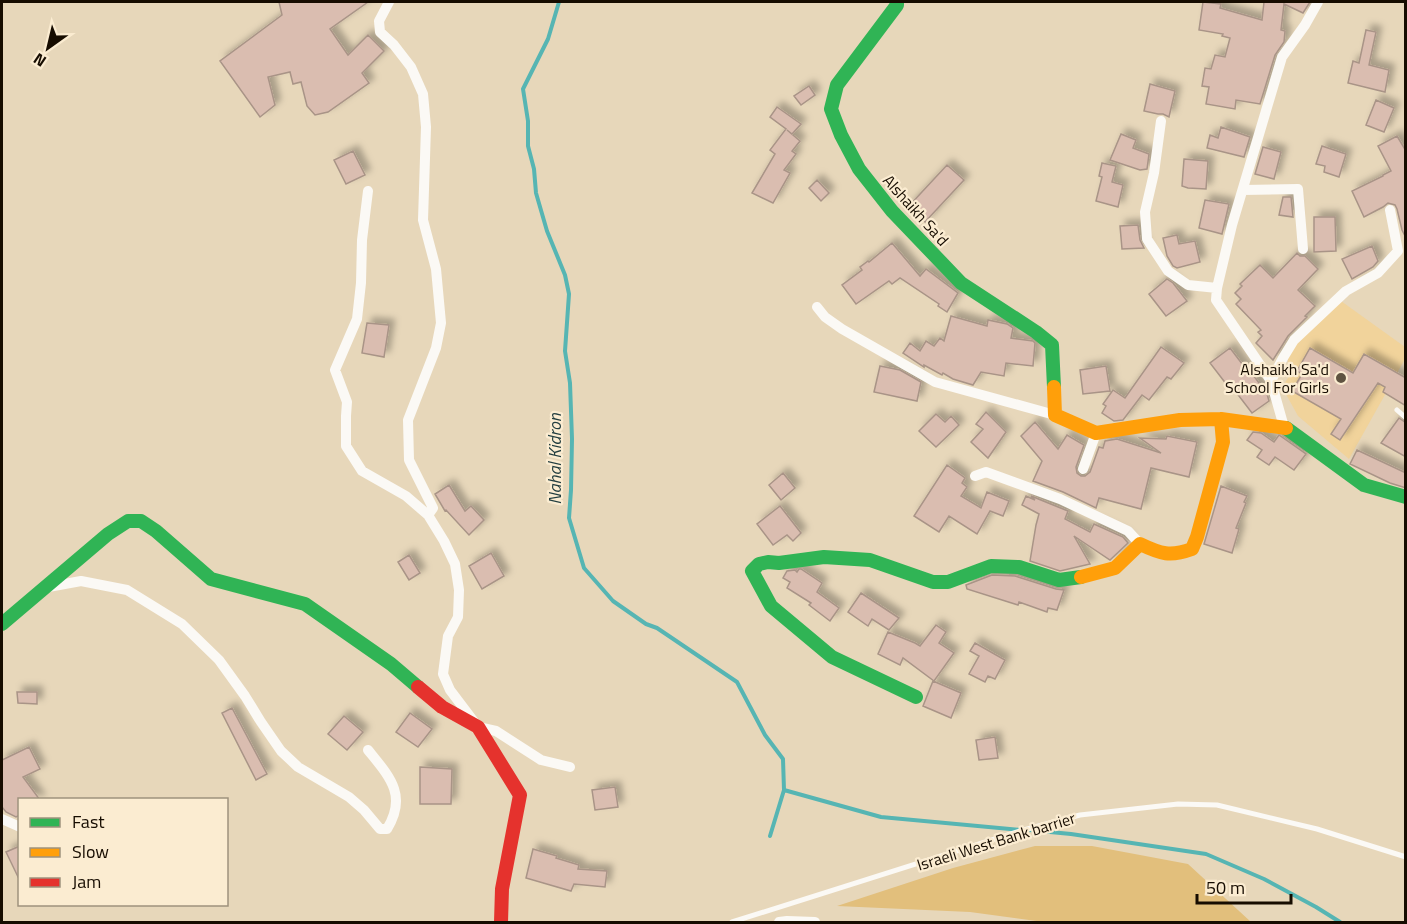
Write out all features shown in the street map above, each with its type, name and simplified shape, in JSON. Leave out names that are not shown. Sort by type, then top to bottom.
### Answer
[{"type":"street","points":[[389,2],[379,21],[380,32],[394,45],[411,67],[423,94],[426,127],[423,220],[436,269],[441,323],[436,348],[408,420],[409,460],[433,508],[428,515]]},
{"type":"street","name":"Alshaikh Sa'd","points":[[897,2],[837,85],[831,109],[841,135],[859,169],[892,211],[961,283],[1052,345],[1054,415]]},
{"type":"street","points":[[1284,427],[1270,381],[1216,300],[1232,225],[1282,57],[1318,2]]},
{"type":"street","points":[[1161,121],[1154,173],[1145,212],[1147,239],[1168,270],[1188,285],[1217,288]]},
{"type":"street","points":[[1243,189],[1298,189],[1303,249]]},
{"type":"street","points":[[369,191],[362,240],[357,319],[334,370],[347,402],[346,446],[362,471],[406,496],[428,515],[455,564],[459,590],[458,617],[448,636],[443,674],[450,690],[478,727],[520,795],[502,889],[501,922]]},
{"type":"street","points":[[1270,381],[1294,340],[1346,291],[1378,273],[1398,251],[1390,210]]},
{"type":"street","points":[[817,307],[825,317],[842,329],[935,382],[1054,415],[1096,433],[1180,420],[1221,419],[1284,427],[1364,485],[1406,497]]},
{"type":"street","points":[[975,476],[986,471],[1060,499],[1128,531],[1140,544],[1163,555],[1181,553],[1192,549],[1197,537],[1223,442],[1221,419]]},
{"type":"street","points":[[1083,469],[1096,433]]},
{"type":"street","points":[[2,624],[108,534],[128,521],[141,520],[211,579],[305,604],[391,664],[442,707],[478,727],[496,731],[541,760],[570,767]]},
{"type":"street","points":[[916,697],[832,657],[771,606],[752,571],[759,564],[768,562],[779,563],[824,557],[870,560],[933,582],[948,582],[992,566],[1019,567],[1059,580],[1115,568],[1140,544]]},
{"type":"street","points":[[43,588],[81,581],[127,590],[182,624],[219,660],[281,751],[298,767],[349,797],[364,810],[380,830],[387,829],[393,819],[396,803],[394,785],[368,750]]},
{"type":"street","points":[[2,819],[18,826]]},
{"type":"street","points":[[779,922],[815,922]]},
{"type":"lane","points":[[1397,410],[1406,418]]},
{"type":"lane","name":"Israeli West Bank barrier","points":[[732,922],[1020,831],[1080,815],[1178,804],[1217,805],[1317,829],[1406,856]]},
{"type":"shaded area","name":"Alshaikh Sa'd School For Girls","points":[[1341,301],[1405,347],[1405,359],[1349,459],[1298,416],[1282,387],[1294,369],[1288,364],[1288,352]]},
{"type":"shaded area","points":[[1035,846],[1092,846],[1188,864],[1251,922],[1044,922],[970,912],[837,906],[953,868]]},
{"type":"building","points":[[279,2],[368,2],[330,29],[348,55],[368,35],[384,51],[362,73],[369,83],[328,112],[315,115],[307,106],[301,82],[293,84],[290,72],[268,77],[275,105],[260,117],[220,61],[282,15]]},
{"type":"building","points":[[1203,2],[1221,4],[1220,8],[1262,20],[1264,2],[1310,2],[1303,13],[1284,4],[1281,30],[1285,31],[1284,42],[1275,55],[1260,104],[1236,100],[1235,109],[1206,104],[1209,87],[1202,86],[1205,68],[1211,69],[1215,55],[1225,57],[1230,38],[1222,36],[1223,34],[1199,30]]},
{"type":"building","points":[[1366,30],[1376,32],[1369,65],[1389,70],[1385,92],[1348,83],[1353,61],[1359,63]]},
{"type":"building","points":[[1150,84],[1175,91],[1169,117],[1144,111]]},
{"type":"building","points":[[809,86],[815,95],[801,105],[794,96]]},
{"type":"building","points":[[1376,100],[1394,108],[1384,132],[1366,125]]},
{"type":"building","points":[[777,107],[801,124],[792,134],[787,130],[800,141],[792,151],[796,154],[784,170],[790,173],[773,203],[752,193],[775,154],[770,150],[786,129],[770,117]]},
{"type":"building","points":[[1221,127],[1250,137],[1244,157],[1207,148],[1210,135],[1218,138]]},
{"type":"building","points":[[1121,134],[1136,140],[1133,148],[1149,154],[1147,169],[1140,170],[1110,160]]},
{"type":"building","points":[[1397,136],[1406,151],[1406,238],[1395,205],[1388,203],[1364,217],[1352,191],[1391,171],[1378,146]]},
{"type":"building","points":[[1322,146],[1346,154],[1339,177],[1324,172],[1325,166],[1316,164]]},
{"type":"building","points":[[1263,147],[1281,152],[1274,179],[1255,174]]},
{"type":"building","points":[[353,151],[365,175],[346,184],[334,160]]},
{"type":"building","points":[[1184,159],[1208,161],[1206,189],[1182,186]]},
{"type":"building","points":[[1102,163],[1116,166],[1112,182],[1123,185],[1118,207],[1096,201],[1102,177],[1099,176]]},
{"type":"building","points":[[947,165],[964,180],[925,222],[908,207]]},
{"type":"building","points":[[817,180],[829,193],[821,201],[809,188]]},
{"type":"building","points":[[1283,197],[1291,197],[1293,217],[1279,215]]},
{"type":"building","points":[[1205,200],[1229,204],[1222,234],[1199,228]]},
{"type":"building","points":[[1314,217],[1335,217],[1336,251],[1314,252]]},
{"type":"building","points":[[1138,225],[1140,240],[1144,248],[1122,249],[1120,226]]},
{"type":"building","points":[[1177,235],[1179,244],[1195,241],[1200,262],[1177,268],[1173,266],[1167,256],[1163,238]]},
{"type":"building","points":[[892,243],[920,276],[926,269],[958,293],[947,312],[900,278],[892,284],[889,281],[856,304],[842,285],[862,270],[860,267]]},
{"type":"building","points":[[1372,246],[1378,261],[1373,267],[1352,279],[1342,259]]},
{"type":"building","points":[[1297,253],[1305,256],[1318,269],[1298,290],[1315,306],[1288,336],[1273,360],[1256,343],[1262,336],[1258,332],[1261,330],[1236,304],[1241,299],[1235,293],[1242,286],[1240,284],[1260,265],[1273,278]]},
{"type":"building","points":[[1167,279],[1187,301],[1166,316],[1149,294]]},
{"type":"building","points":[[951,316],[987,326],[988,320],[1007,324],[1013,328],[1011,338],[1035,343],[1033,366],[1006,363],[1004,376],[981,372],[973,385],[953,379],[943,373],[942,375],[924,365],[924,367],[903,353],[910,343],[920,351],[926,341],[934,346],[940,338],[944,341]]},
{"type":"building","points":[[367,323],[389,325],[384,357],[362,353]]},
{"type":"building","points":[[1161,347],[1184,363],[1171,379],[1167,377],[1149,400],[1142,395],[1123,420],[1114,421],[1102,413],[1106,406],[1103,404],[1113,390],[1125,398]]},
{"type":"building","points":[[1230,348],[1267,394],[1269,401],[1252,413],[1210,363]]},
{"type":"building","points":[[1310,348],[1353,373],[1364,354],[1406,378],[1406,406],[1383,392],[1385,387],[1378,383],[1340,440],[1331,434],[1341,419],[1292,391],[1302,374],[1297,371]]},
{"type":"building","points":[[880,366],[900,370],[921,382],[917,401],[874,392]]},
{"type":"building","points":[[1106,366],[1110,391],[1083,394],[1080,370]]},
{"type":"building","points":[[986,412],[1006,432],[988,458],[971,442],[983,429],[976,424]]},
{"type":"building","points":[[936,414],[945,422],[951,416],[959,425],[936,447],[919,431]]},
{"type":"building","points":[[1399,418],[1406,423],[1406,457],[1381,443]]},
{"type":"building","points":[[1035,422],[1058,449],[1067,435],[1084,445],[1076,467],[1077,473],[1081,476],[1090,472],[1099,447],[1103,448],[1105,441],[1117,439],[1161,453],[1140,438],[1166,439],[1167,436],[1197,442],[1189,477],[1151,468],[1141,509],[1099,498],[1096,508],[1033,481],[1042,461],[1021,436]]},
{"type":"building","points":[[1253,432],[1261,433],[1274,442],[1279,435],[1306,454],[1294,470],[1275,457],[1269,465],[1257,457],[1262,450],[1247,440]]},
{"type":"building","points":[[1357,450],[1406,473],[1406,488],[1350,464]]},
{"type":"building","points":[[947,465],[965,478],[962,483],[967,487],[961,496],[981,508],[987,492],[1009,501],[1003,516],[990,511],[977,534],[949,516],[939,532],[914,516]]},
{"type":"building","points":[[783,473],[795,488],[781,500],[769,485]]},
{"type":"building","points":[[449,485],[465,511],[471,506],[484,520],[469,535],[445,511],[435,494]]},
{"type":"building","points":[[1221,486],[1247,496],[1236,528],[1239,529],[1232,553],[1204,544]]},
{"type":"building","points":[[1026,496],[1068,511],[1065,519],[1090,532],[1094,524],[1123,537],[1128,543],[1110,560],[1074,536],[1090,564],[1060,571],[1030,561],[1039,514],[1022,505]]},
{"type":"building","points":[[780,506],[801,533],[793,541],[787,535],[773,545],[757,524]]},
{"type":"building","points":[[491,553],[504,576],[482,589],[469,566]]},
{"type":"building","points":[[409,555],[420,573],[409,580],[398,562]]},
{"type":"building","points":[[799,569],[822,583],[817,592],[839,608],[830,621],[809,605],[811,603],[787,588],[790,582],[783,578],[787,571],[797,572]]},
{"type":"building","points":[[992,575],[1015,576],[1064,590],[1057,610],[1048,608],[1047,612],[1019,602],[1018,605],[967,589],[966,585]]},
{"type":"building","points":[[861,593],[899,618],[889,630],[872,619],[868,626],[848,612]]},
{"type":"building","points":[[936,625],[946,632],[939,643],[954,653],[934,681],[903,658],[900,665],[878,654],[888,632],[920,646]]},
{"type":"building","points":[[975,643],[1005,660],[995,679],[988,676],[985,682],[969,674],[979,656],[970,651]]},
{"type":"building","points":[[933,681],[961,693],[951,718],[923,706]]},
{"type":"building","points":[[17,692],[37,692],[37,704],[18,703]]},
{"type":"building","points":[[232,708],[267,774],[256,780],[222,713]]},
{"type":"building","points":[[410,713],[432,729],[418,747],[396,732]]},
{"type":"building","points":[[344,716],[363,732],[347,750],[328,734]]},
{"type":"building","points":[[995,737],[998,758],[979,760],[976,740]]},
{"type":"building","points":[[29,747],[40,769],[23,777],[39,798],[18,798],[18,816],[16,817],[2,807],[2,760]]},
{"type":"building","points":[[420,767],[452,769],[451,804],[420,804]]},
{"type":"building","points":[[615,787],[618,807],[595,810],[592,790]]},
{"type":"building","points":[[18,847],[18,877],[6,852]]},
{"type":"building","points":[[533,849],[579,865],[578,869],[607,871],[605,887],[574,884],[571,891],[526,878]]},
{"type":"waterway","name":"Nahal Kidron","points":[[559,2],[548,39],[523,89],[528,121],[528,146],[534,169],[536,193],[547,231],[565,275],[569,294],[565,351],[570,383],[572,439],[569,518],[584,568],[613,601],[737,682],[765,735],[783,759],[784,790],[770,836]]},
{"type":"waterway","points":[[784,790],[881,817],[1021,830]]},
{"type":"waterway","points":[[1029,830],[1206,854],[1264,879],[1340,922]]},
{"type":"traffic: fast","points":[[897,2],[837,85],[831,109],[841,135],[859,169],[892,211],[961,283],[1052,345],[1054,387]]},
{"type":"traffic: fast","points":[[1286,428],[1364,485],[1406,497]]},
{"type":"traffic: fast","points":[[2,624],[108,534],[128,521],[141,521],[156,531],[211,579],[305,604],[391,664],[418,687]]},
{"type":"traffic: fast","points":[[916,697],[832,657],[771,606],[752,571],[759,564],[768,562],[779,563],[824,557],[870,560],[933,582],[948,582],[991,566],[1019,567],[1059,580],[1081,577]]},
{"type":"traffic: slow","points":[[1054,387],[1055,415],[1096,433],[1180,420],[1221,419],[1286,428]]},
{"type":"traffic: slow","points":[[1081,577],[1115,568],[1140,544],[1166,553],[1178,553],[1192,549],[1223,442],[1221,419]]},
{"type":"traffic: jam","points":[[418,687],[442,707],[478,727],[520,795],[502,889],[501,922]]},
{"type":"place","name":"Alshaikh Sa'd School For Girls","points":[[1341,378]]}]
